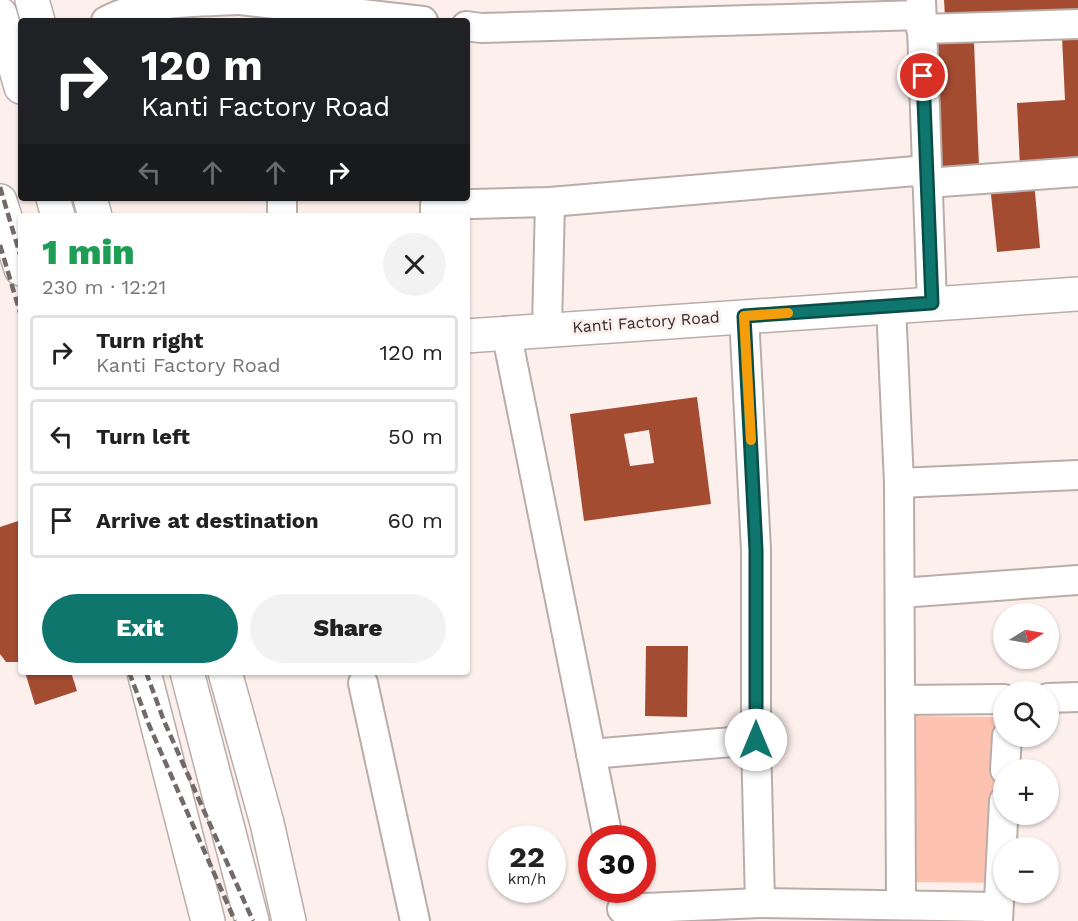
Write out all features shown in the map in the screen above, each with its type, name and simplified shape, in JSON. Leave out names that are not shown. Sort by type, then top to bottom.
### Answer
[{"type":"main road","points":[[32,0],[37,18]]},
{"type":"main road","points":[[0,14],[18,77]]},
{"type":"main road","points":[[0,201],[18,259]]},
{"type":"main road","name":"Kanti Factory Road","points":[[470,336],[547,328],[1078,294]]},
{"type":"main road","points":[[145,675],[208,921]]},
{"type":"main road","points":[[188,675],[252,921]]},
{"type":"main road","points":[[226,675],[267,823],[289,921]]},
{"type":"street","points":[[111,18],[145,8],[238,0],[393,18]]},
{"type":"street","points":[[470,27],[921,15],[1078,24]]},
{"type":"street","points":[[921,15],[932,303]]},
{"type":"street","points":[[435,213],[435,205],[550,202],[927,176],[1078,172]]},
{"type":"street","points":[[547,328],[550,202]]},
{"type":"street","points":[[891,306],[899,483],[901,904]]},
{"type":"street","points":[[744,316],[756,550],[756,740],[760,903]]},
{"type":"street","points":[[506,332],[605,825]]},
{"type":"street","points":[[899,483],[1078,476]]},
{"type":"street","points":[[900,593],[1078,580]]},
{"type":"street","points":[[363,683],[415,921]]},
{"type":"street","points":[[1059,698],[1078,697]]},
{"type":"street","points":[[900,699],[993,699]]},
{"type":"street","points":[[591,754],[756,740]]},
{"type":"street","points":[[622,907],[760,903],[901,904],[997,914],[1003,825]]},
{"type":"shaded area","points":[[915,716],[993,717],[993,747],[998,747],[997,759],[993,759],[993,825],[997,825],[997,837],[993,837],[993,883],[912,882]]},
{"type":"building","points":[[944,0],[1078,0],[1078,12],[945,17]]},
{"type":"building","points":[[1078,36],[1078,165],[1020,168],[1017,103],[1065,100],[1062,37]]},
{"type":"building","points":[[974,42],[979,166],[941,167],[935,44]]},
{"type":"building","points":[[1034,181],[1040,248],[997,252],[990,185]]},
{"type":"building","points":[[697,397],[711,504],[584,521],[570,414]],"holes":[[[649,430],[654,463],[630,466],[624,434]]]},
{"type":"building","points":[[18,521],[18,662],[6,662],[0,654],[0,527]]},
{"type":"building","points":[[646,646],[688,646],[687,717],[645,716]]},
{"type":"building","points":[[26,675],[72,675],[77,691],[35,705]]},
{"type":"railway","points":[[0,187],[18,248]]},
{"type":"railway","points":[[0,245],[18,306]]},
{"type":"railway","points":[[130,675],[149,725],[235,921]]},
{"type":"railway","points":[[147,675],[164,721],[253,921]]},
{"type":"slow traffic","points":[[751,440],[744,316],[788,313]]},
{"type":"route","points":[[756,740],[756,550],[744,316],[932,303],[923,76]]}]
